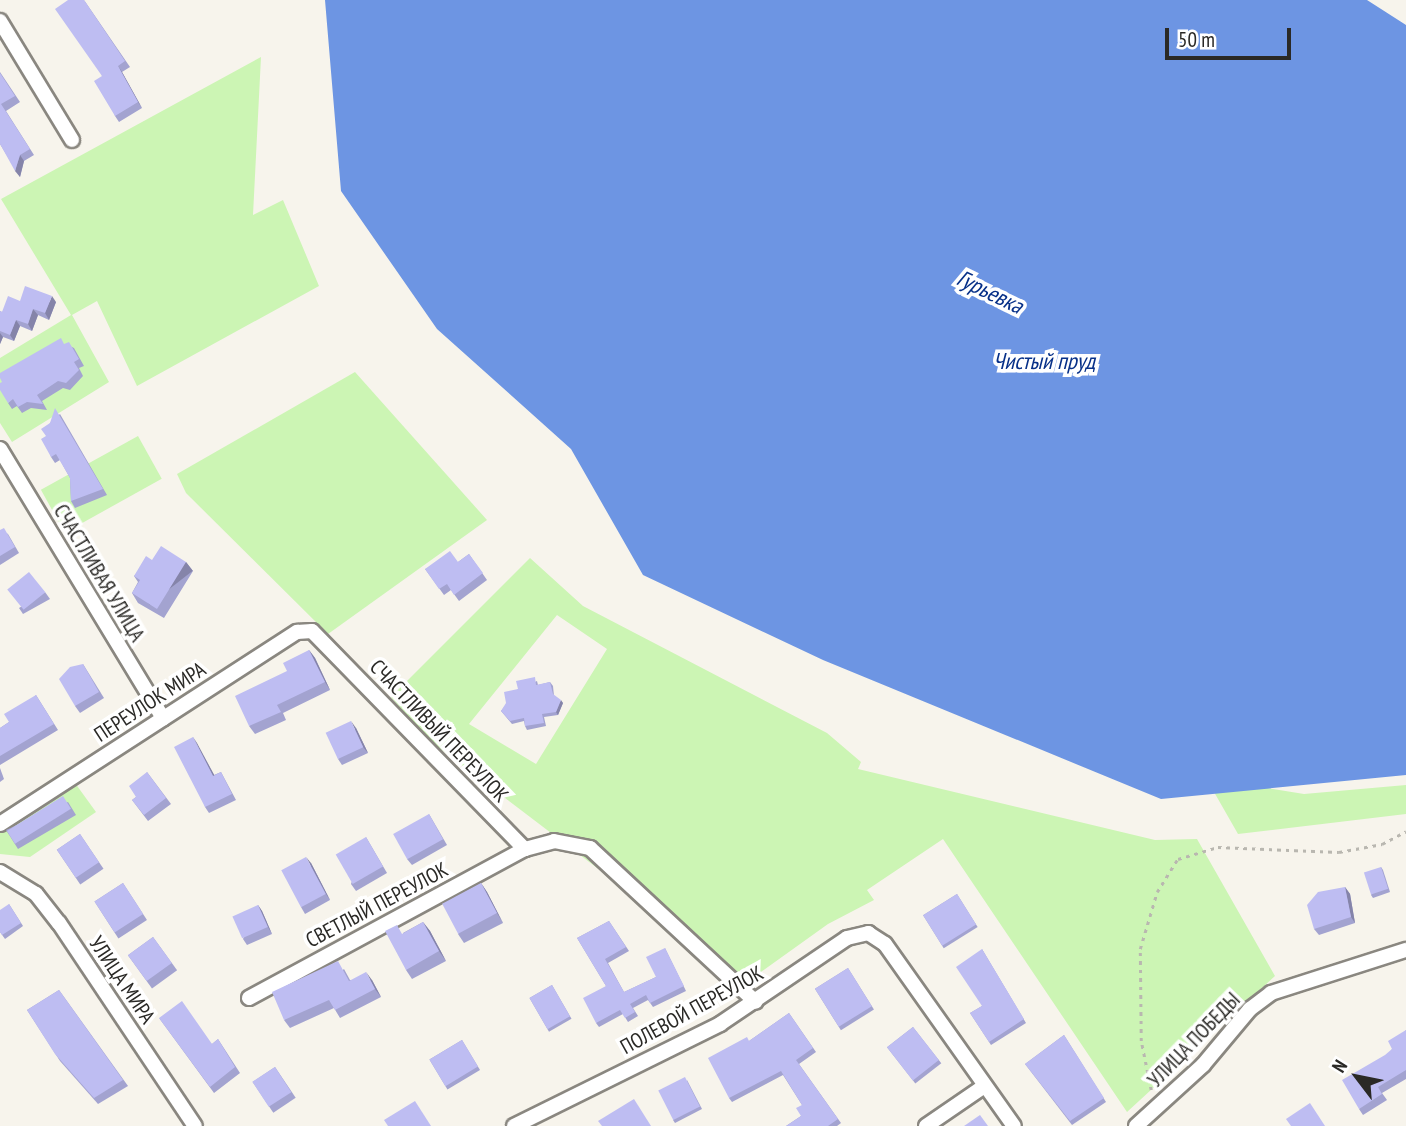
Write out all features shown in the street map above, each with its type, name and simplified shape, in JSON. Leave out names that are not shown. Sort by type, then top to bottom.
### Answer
[{"type":"street","points":[[0,21],[72,140]]},
{"type":"street","name":"СЧАСТЛИВАЯ УЛИЦА","points":[[0,449],[163,718]]},
{"type":"street","name":"ПЕРЕУЛОК МИРА","points":[[0,824],[297,632],[312,631],[325,640]]},
{"type":"street","name":"СЧАСТЛИВЫЙ ПЕРЕУЛОК","points":[[325,640],[411,737],[525,849]]},
{"type":"street","name":"СВЕТЛЫЙ ПЕРЕУЛОК","points":[[250,998],[525,849],[554,841],[590,848],[756,1002]]},
{"type":"street","name":"УЛИЦА МИРА","points":[[0,872],[36,894],[51,913],[195,1126]]},
{"type":"street","name":"ПОЛЕВОЙ ПЕРЕУЛОК","points":[[513,1126],[756,1002],[847,938],[867,933],[885,944],[983,1087]]},
{"type":"street","name":"УЛИЦА ПОБЕДЫ","points":[[1136,1126],[1203,1065],[1250,1009],[1271,993],[1406,950]]},
{"type":"street","points":[[926,1126],[983,1087],[1014,1126]]},
{"type":"path","points":[[1156,1110],[1141,1041],[1140,949],[1157,892],[1178,859],[1217,846],[1339,852],[1382,844],[1406,831]]},
{"type":"green space","points":[[261,57],[253,215],[283,200],[319,286],[137,386],[97,301],[72,315],[109,382],[12,442],[0,423],[0,358],[71,315],[1,199]]},
{"type":"green space","points":[[355,372],[487,520],[328,634],[186,493],[177,474]]},
{"type":"green space","points":[[138,436],[162,479],[65,533],[41,490]]},
{"type":"green space","points":[[530,558],[583,606],[827,733],[861,762],[858,769],[1155,840],[1197,839],[1275,976],[1127,1112],[943,839],[867,890],[874,900],[828,924],[747,982],[425,737],[391,697]],"holes":[[[557,615],[607,649],[536,764],[469,724]]]},
{"type":"green space","points":[[1206,778],[1304,794],[1406,785],[1406,814],[1238,834]]},
{"type":"green space","points":[[75,783],[96,812],[30,857],[0,854],[0,827]]},
{"type":"water","name":"Чистый пруд","points":[[325,0],[1367,0],[1406,25],[1406,775],[1161,799],[823,660],[643,575],[571,449],[437,329],[341,191]]},
{"type":"building","points":[[68,0],[84,0],[125,61],[118,66],[138,102],[115,116],[94,81],[102,76],[55,9]]},
{"type":"building","points":[[0,73],[15,96],[1,104],[30,149],[20,155],[15,171],[0,144]]},
{"type":"building","points":[[25,286],[52,296],[45,313],[33,309],[28,324],[16,320],[10,335],[0,331],[0,311],[2,312],[8,296],[20,301]]},
{"type":"building","points":[[61,338],[64,344],[69,342],[79,359],[74,362],[79,370],[66,383],[58,381],[37,395],[43,404],[27,402],[18,407],[13,399],[8,403],[0,390],[0,373]]},
{"type":"building","points":[[55,408],[103,489],[71,501],[70,478],[56,454],[51,457],[41,439],[46,436],[41,429],[50,423]]},
{"type":"building","points":[[4,528],[15,547],[0,556],[0,530]]},
{"type":"building","points":[[161,546],[186,562],[157,609],[132,593],[140,580],[134,576],[146,556],[152,560]]},
{"type":"building","points":[[450,551],[458,562],[469,554],[483,573],[454,595],[447,584],[439,589],[425,569]]},
{"type":"building","points":[[29,572],[45,592],[24,610],[7,590]]},
{"type":"building","points":[[309,650],[325,682],[277,705],[281,712],[249,726],[235,696],[287,671],[283,663]]},
{"type":"building","points":[[83,664],[99,692],[75,706],[59,679],[70,667]]},
{"type":"building","points":[[535,677],[536,685],[550,682],[553,694],[561,700],[556,712],[542,714],[544,723],[525,726],[524,718],[510,721],[501,711],[506,703],[504,692],[518,689],[516,681]]},
{"type":"building","points":[[36,695],[54,724],[0,756],[0,728],[9,722],[4,714]]},
{"type":"building","points":[[351,721],[363,747],[338,759],[326,733]]},
{"type":"building","points":[[193,737],[213,776],[221,772],[232,794],[205,807],[174,747]]},
{"type":"building","points":[[147,772],[166,798],[144,815],[132,800],[136,797],[129,786]]},
{"type":"building","points":[[63,796],[71,809],[15,844],[7,831]]},
{"type":"building","points":[[429,814],[443,839],[407,859],[393,834]]},
{"type":"building","points":[[80,834],[99,862],[76,878],[57,850]]},
{"type":"building","points":[[366,837],[383,866],[353,884],[336,854]]},
{"type":"building","points":[[306,857],[326,894],[301,907],[281,870]]},
{"type":"building","points":[[1381,867],[1388,889],[1371,894],[1364,873]]},
{"type":"building","points":[[123,883],[143,914],[115,933],[94,902]]},
{"type":"building","points":[[481,883],[497,913],[458,934],[442,904]]},
{"type":"building","points":[[1345,887],[1351,917],[1314,929],[1307,905],[1318,892]]},
{"type":"building","points":[[957,894],[976,925],[942,946],[923,915]]},
{"type":"building","points":[[9,904],[21,923],[2,935],[0,910]]},
{"type":"building","points":[[258,905],[268,927],[242,938],[232,916]]},
{"type":"building","points":[[609,921],[626,947],[605,959],[624,992],[656,977],[646,957],[665,948],[684,986],[650,1003],[646,995],[630,1004],[635,1012],[625,1018],[620,1010],[596,1023],[583,998],[606,986],[577,938]]},
{"type":"building","points":[[423,922],[439,951],[406,970],[385,931],[397,925],[402,934]]},
{"type":"building","points":[[153,937],[172,963],[147,981],[128,955]]},
{"type":"building","points":[[982,949],[1024,1019],[989,1042],[970,1013],[982,1006],[956,967]]},
{"type":"building","points":[[338,961],[349,981],[366,972],[375,989],[335,1010],[329,1000],[284,1020],[272,992]]},
{"type":"building","points":[[848,968],[872,1006],[839,1027],[815,989]]},
{"type":"building","points":[[552,985],[570,1016],[547,1029],[529,998]]},
{"type":"building","points":[[59,990],[123,1080],[94,1098],[55,1054],[27,1010]]},
{"type":"building","points":[[182,1001],[212,1044],[218,1039],[235,1067],[210,1087],[159,1018]]},
{"type":"building","points":[[789,1013],[813,1048],[796,1060],[838,1119],[828,1126],[786,1126],[801,1116],[796,1108],[802,1105],[781,1071],[729,1098],[708,1058],[747,1037],[749,1041]]},
{"type":"building","points":[[913,1027],[939,1060],[913,1080],[887,1047]]},
{"type":"building","points":[[1406,1030],[1406,1070],[1378,1087],[1382,1094],[1359,1109],[1342,1080],[1385,1055],[1392,1049],[1388,1041]]},
{"type":"building","points":[[1064,1035],[1104,1098],[1070,1121],[1025,1064]]},
{"type":"building","points":[[462,1040],[478,1067],[445,1086],[429,1060]]},
{"type":"building","points":[[275,1067],[291,1092],[269,1107],[252,1082]]},
{"type":"building","points":[[685,1077],[700,1106],[673,1120],[658,1091]]},
{"type":"building","points":[[634,1099],[651,1126],[602,1126],[598,1121]]},
{"type":"building","points":[[415,1101],[431,1126],[388,1126],[384,1120]]},
{"type":"building","points":[[1310,1103],[1325,1126],[1291,1126],[1286,1119]]},
{"type":"building","points":[[980,1115],[988,1126],[964,1126]]},
{"type":"water label","name":"Гурьевка","points":[[990,292]]}]
